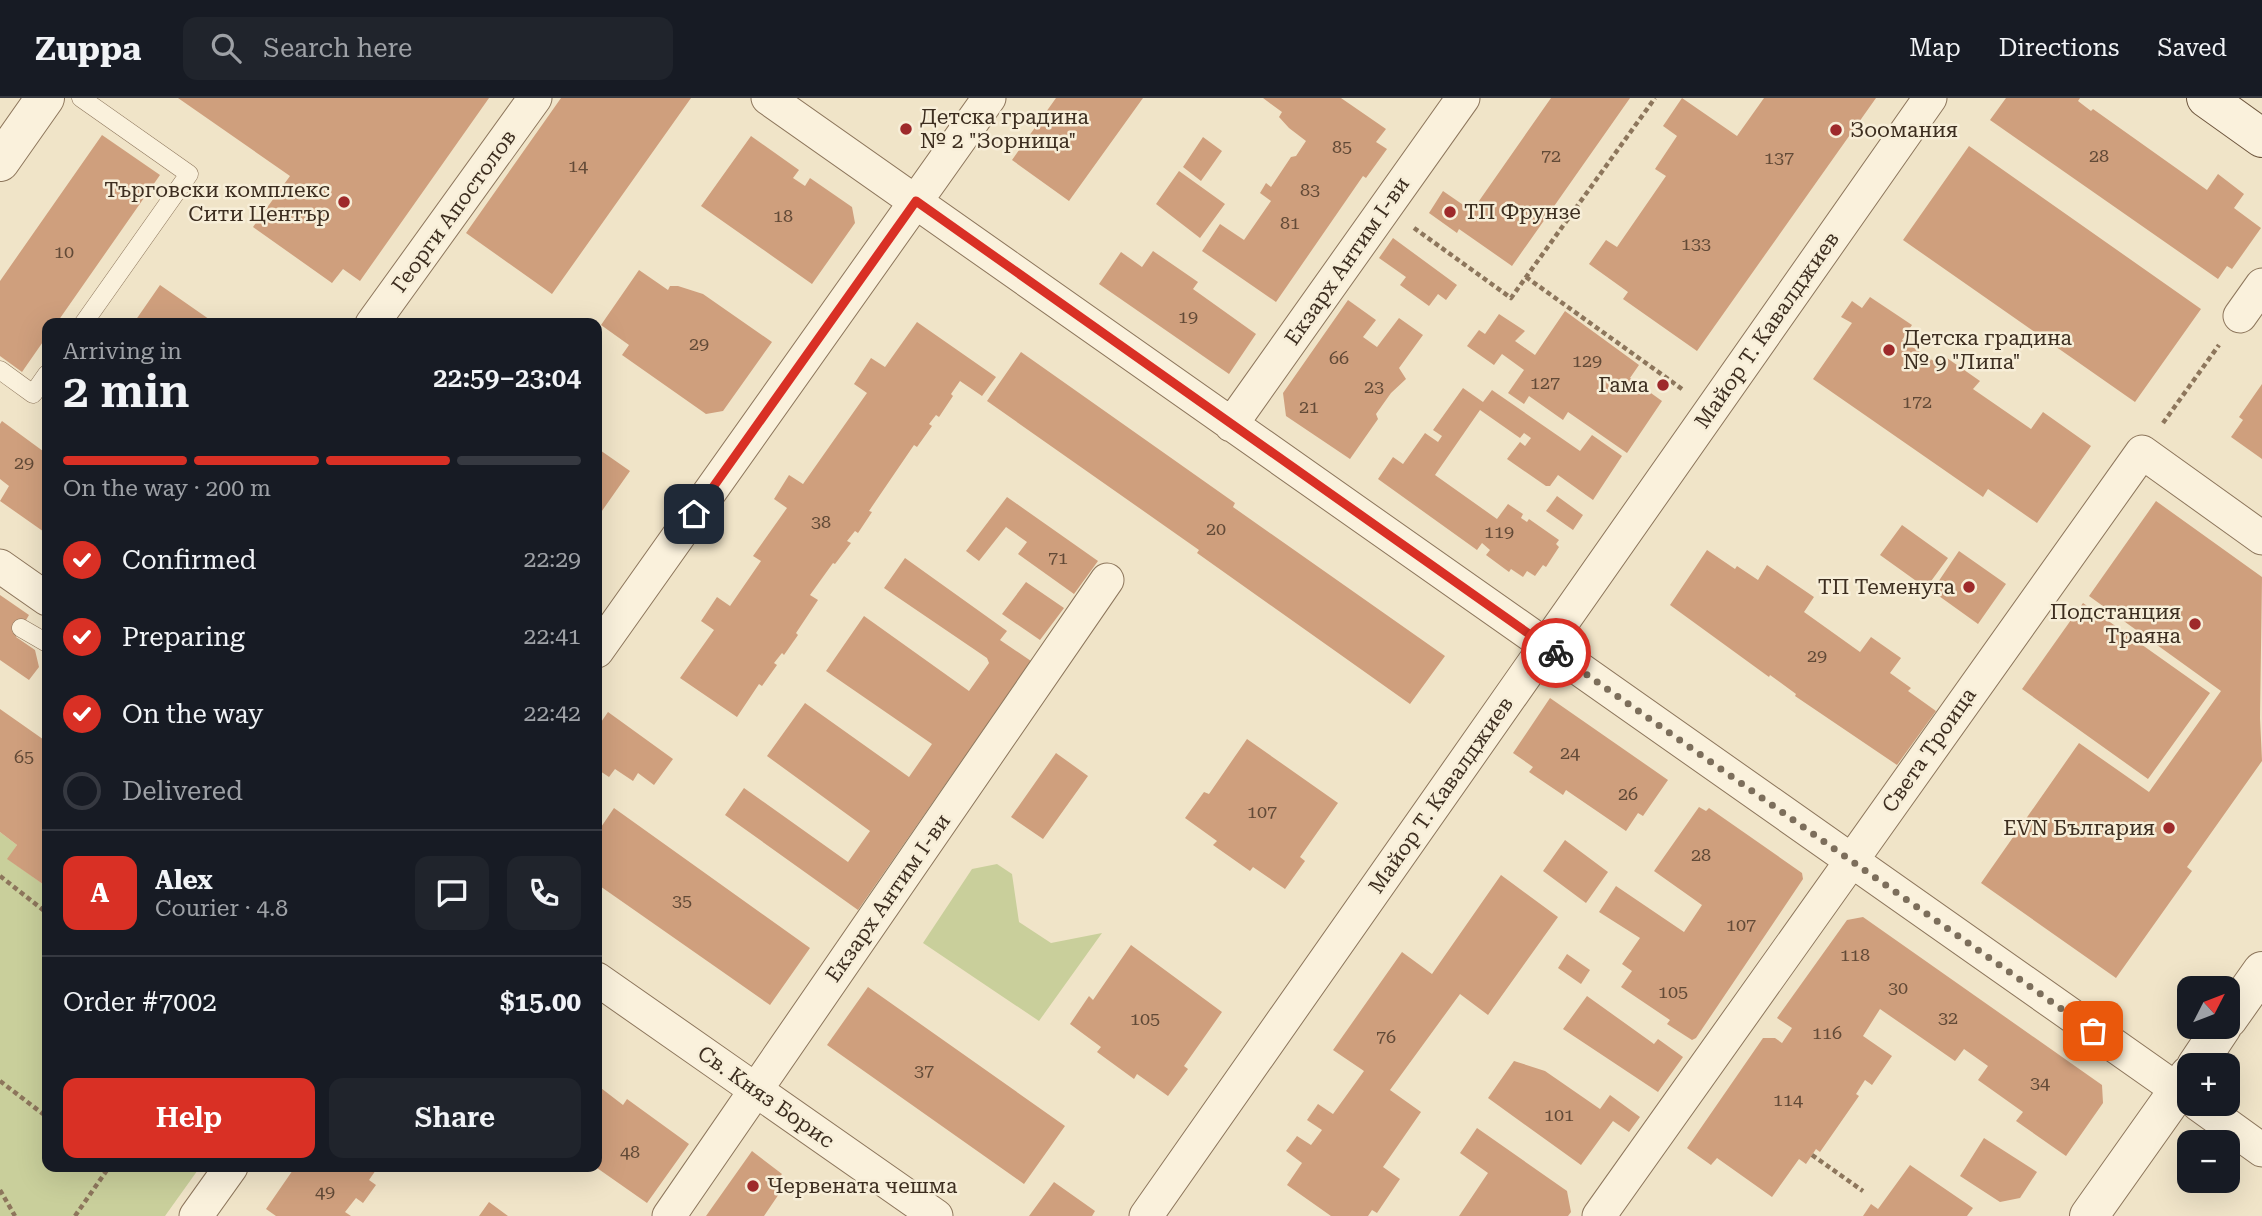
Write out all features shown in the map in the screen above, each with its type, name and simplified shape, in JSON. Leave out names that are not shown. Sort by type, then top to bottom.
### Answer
[{"type":"street","points":[[0,163],[45,98]]},
{"type":"street","name":"Георги Апостолов","points":[[376,318],[536,98]]},
{"type":"street","points":[[768,98],[1850,861],[2177,1078]]},
{"type":"street","points":[[602,642],[989,98]]},
{"type":"street","name":"Екзарх Антим I-ви","points":[[1231,425],[1463,98]]},
{"type":"street","name":"Майор Т. Кавалджиев","points":[[1146,1216],[1930,98]]},
{"type":"street","points":[[2206,98],[2262,138]]},
{"type":"street","points":[[2240,316],[2262,285]]},
{"type":"street","points":[[2142,452],[2262,538]]},
{"type":"street","name":"Света Троица","points":[[1599,1216],[2142,452]]},
{"type":"street","points":[[0,566],[42,595]]},
{"type":"street","name":"Екзарх Антим I-ви","points":[[669,1216],[1107,580]]},
{"type":"street","points":[[2240,1003],[2262,971]]},
{"type":"street","name":"Св. Княз Борис","points":[[602,982],[936,1216]]},
{"type":"street","points":[[2089,1216],[2177,1104]]},
{"type":"street","points":[[2223,1116],[2262,1150]]},
{"type":"street","points":[[196,1216],[227,1172]]},
{"type":"lane","points":[[81,98],[188,174],[87,318]]},
{"type":"lane","points":[[0,370],[33,394],[42,381]]},
{"type":"lane","points":[[21,628],[42,640]]},
{"type":"path","points":[[1385,207],[1511,298],[1655,98]]},
{"type":"path","points":[[1526,277],[1711,410]]},
{"type":"path","points":[[2142,452],[2240,316]]},
{"type":"path","points":[[0,876],[42,909]]},
{"type":"path","points":[[0,1081],[42,1113]]},
{"type":"path","points":[[1812,1155],[1863,1191]]},
{"type":"path","points":[[75,1216],[106,1172]]},
{"type":"path","points":[[0,1190],[15,1216]]},
{"type":"green space","points":[[0,832],[17,845],[8,859],[42,883],[42,1172],[196,1172],[165,1216],[0,1216]]},
{"type":"green space","points":[[997,864],[1012,874],[1019,922],[1051,943],[1102,933],[1039,1021],[923,943],[972,869]]},
{"type":"building","name":"Търговски комплекс Сити Център","points":[[178,98],[489,98],[360,281],[343,269],[332,283],[253,227],[290,176]]},
{"type":"building","points":[[561,98],[691,98],[552,294],[466,233]]},
{"type":"building","points":[[1056,98],[1143,98],[1069,201],[1012,160]]},
{"type":"building","points":[[1263,98],[1341,98],[1386,129],[1376,142],[1387,149],[1366,178],[1363,176],[1276,302],[1202,251],[1220,224],[1244,240],[1271,201],[1260,193],[1266,183],[1271,187],[1291,157],[1296,156],[1306,141],[1279,117],[1282,112]]},
{"type":"building","points":[[1551,98],[1630,98],[1512,266],[1459,229],[1457,233],[1429,213],[1443,191],[1472,211]]},
{"type":"building","points":[[1682,98],[1737,136],[1764,98],[1876,98],[1697,351],[1623,299],[1628,292],[1589,264],[1606,240],[1617,247],[1666,176],[1655,169],[1677,136],[1663,126]]},
{"type":"building","points":[[2006,98],[2080,98],[2078,101],[2091,111],[2093,109],[2207,190],[2218,174],[2244,194],[2234,208],[2261,228],[2232,269],[2227,266],[2218,279],[1990,120]]},
{"type":"building","points":[[102,135],[160,175],[60,318],[42,318],[42,343],[22,372],[0,356],[0,281]]},
{"type":"building","points":[[751,136],[799,170],[793,178],[805,186],[810,178],[852,207],[855,223],[812,284],[701,206]]},
{"type":"building","points":[[1203,137],[1222,151],[1201,181],[1183,167]]},
{"type":"building","points":[[1969,146],[2201,309],[2135,402],[1903,240]]},
{"type":"building","points":[[1179,171],[1225,204],[1200,238],[1156,204]]},
{"type":"building","points":[[1393,238],[1457,285],[1446,300],[1438,294],[1429,306],[1400,285],[1406,277],[1379,258]]},
{"type":"building","points":[[1153,251],[1198,282],[1193,289],[1256,334],[1229,374],[1099,284],[1121,252],[1142,267]]},
{"type":"building","points":[[639,270],[668,290],[670,286],[678,286],[703,294],[772,342],[723,411],[706,414],[622,355],[629,345],[602,324]]},
{"type":"building","points":[[160,285],[207,318],[137,318]]},
{"type":"building","points":[[1870,297],[1912,325],[1902,340],[1938,364],[1944,356],[1980,381],[1973,389],[2031,429],[2043,412],[2091,446],[2037,523],[1988,489],[1983,497],[1813,379],[1852,323],[1841,317],[1852,301],[1862,308]]},
{"type":"building","points":[[1348,300],[1376,320],[1363,337],[1377,347],[1399,318],[1423,335],[1399,368],[1406,379],[1391,393],[1376,414],[1378,419],[1350,459],[1286,416],[1283,393]]},
{"type":"building","points":[[1565,311],[1639,365],[1630,378],[1662,401],[1627,453],[1568,412],[1563,420],[1529,396],[1524,404],[1508,393],[1524,370],[1502,354],[1494,365],[1467,346],[1479,330],[1485,334],[1499,314],[1525,331],[1515,341],[1535,355]]},
{"type":"building","points":[[917,322],[996,377],[982,396],[960,381],[939,417],[936,415],[929,424],[932,426],[917,447],[914,445],[869,511],[872,512],[858,533],[855,531],[847,541],[851,543],[810,595],[818,600],[796,633],[798,635],[784,655],[782,653],[774,663],[777,665],[762,686],[759,684],[737,717],[680,678],[714,630],[701,621],[717,597],[730,606],[761,561],[753,556],[787,508],[774,499],[789,475],[803,484],[867,393],[854,384],[871,358],[885,367]]},
{"type":"building","points":[[1021,352],[1235,503],[1233,507],[1445,656],[1410,704],[1197,553],[1199,550],[987,401]]},
{"type":"building","points":[[2262,384],[2262,459],[2231,437],[2243,420],[2239,417]]},
{"type":"building","points":[[1463,388],[1483,402],[1492,390],[1580,451],[1592,435],[1622,456],[1593,500],[1558,475],[1550,486],[1546,486],[1507,459],[1520,442],[1525,446],[1531,438],[1524,433],[1520,438],[1480,410],[1435,475],[1497,519],[1508,504],[1523,514],[1521,518],[1527,522],[1529,519],[1559,540],[1556,544],[1559,547],[1546,567],[1543,565],[1535,576],[1527,571],[1523,577],[1511,569],[1509,572],[1486,555],[1490,550],[1482,543],[1477,550],[1378,479],[1393,457],[1403,464],[1425,433],[1438,442],[1442,436],[1433,430]]},
{"type":"building","points":[[2,421],[42,450],[42,530],[0,501],[9,486],[0,479]]},
{"type":"building","points":[[602,451],[630,471],[602,511]]},
{"type":"building","points":[[1557,496],[1583,515],[1573,530],[1546,511]]},
{"type":"building","points":[[1007,497],[1098,561],[1074,594],[1018,554],[1027,542],[1006,527],[979,561],[966,551]]},
{"type":"building","points":[[2156,501],[2262,577],[2262,761],[2187,867],[2192,871],[2116,978],[1981,883],[2079,743],[2149,792],[2221,691],[2089,596]]},
{"type":"building","points":[[1902,525],[1948,558],[1926,588],[1880,555]]},
{"type":"building","points":[[1707,550],[1735,569],[1737,566],[1758,580],[1767,565],[1814,597],[1804,612],[1860,652],[1871,637],[1901,658],[1890,673],[1911,688],[1908,691],[1936,711],[1897,765],[1795,696],[1796,694],[1770,675],[1769,677],[1670,605]]},
{"type":"building","name":"ТП Теменуга","points":[[1959,551],[2006,584],[1978,624],[1932,591]]},
{"type":"building","points":[[905,558],[1007,631],[1000,640],[1031,661],[858,910],[725,815],[744,788],[848,862],[870,831],[767,756],[805,703],[909,777],[932,744],[826,671],[864,616],[969,691],[989,663],[987,658],[884,588]]},
{"type":"building","points":[[1026,582],[1064,608],[1040,640],[1002,614]]},
{"type":"building","points":[[0,595],[29,615],[16,637],[35,650],[39,667],[29,680],[0,660]]},
{"type":"building","points":[[2083,603],[2210,693],[2148,779],[2022,689]]},
{"type":"building","points":[[1550,698],[1668,780],[1643,816],[1638,813],[1626,831],[1566,790],[1563,795],[1529,772],[1533,767],[1513,753]]},
{"type":"building","points":[[0,709],[42,738],[42,884],[7,859],[17,845],[0,832]]},
{"type":"building","points":[[608,712],[673,759],[654,785],[638,773],[633,781],[615,769],[609,777],[602,772],[602,721]]},
{"type":"building","points":[[1247,739],[1338,803],[1300,857],[1305,861],[1285,889],[1253,867],[1250,871],[1213,845],[1217,841],[1185,818],[1204,792],[1209,794]]},
{"type":"building","points":[[1056,753],[1088,776],[1043,839],[1011,817]]},
{"type":"building","points":[[1699,807],[1706,811],[1709,808],[1802,873],[1803,879],[1696,1038],[1692,1040],[1667,1024],[1670,1020],[1621,987],[1632,971],[1622,964],[1640,938],[1599,912],[1616,886],[1684,932],[1702,905],[1654,871]]},
{"type":"building","points":[[614,808],[810,948],[770,1005],[602,887],[602,826]]},
{"type":"building","points":[[1565,840],[1608,872],[1586,903],[1543,871]]},
{"type":"building","points":[[1501,875],[1558,917],[1488,1015],[1460,994],[1390,1090],[1421,1112],[1383,1167],[1400,1179],[1377,1213],[1372,1210],[1368,1216],[1331,1216],[1287,1185],[1302,1163],[1286,1151],[1297,1136],[1311,1145],[1322,1130],[1307,1120],[1318,1104],[1333,1114],[1364,1071],[1333,1050],[1402,952],[1432,974]]},
{"type":"building","points":[[1863,917],[2102,1085],[2103,1103],[2066,1156],[2016,1121],[2023,1112],[1978,1080],[1988,1066],[1964,1049],[1955,1061],[1880,1009],[1863,1036],[1892,1056],[1872,1085],[1865,1080],[1856,1094],[1859,1096],[1820,1152],[1816,1149],[1806,1164],[1799,1159],[1772,1197],[1717,1158],[1711,1165],[1687,1148],[1763,1038],[1775,1038],[1782,1043],[1792,1028],[1777,1018],[1847,920]]},
{"type":"building","points":[[1131,945],[1222,1012],[1184,1066],[1188,1069],[1168,1096],[1137,1074],[1134,1079],[1097,1052],[1101,1047],[1070,1024],[1089,996],[1093,1000]]},
{"type":"building","points":[[1567,954],[1590,970],[1581,984],[1558,968]]},
{"type":"building","points":[[868,987],[1065,1126],[1024,1184],[827,1045]]},
{"type":"building","points":[[1587,996],[1654,1044],[1658,1039],[1683,1057],[1658,1092],[1563,1029]]},
{"type":"building","points":[[1514,1061],[1545,1071],[1600,1109],[1610,1095],[1640,1117],[1629,1132],[1613,1121],[1581,1165],[1488,1098]]},
{"type":"building","points":[[602,1089],[623,1105],[627,1099],[689,1144],[647,1203],[602,1172]]},
{"type":"building","points":[[1477,1128],[1567,1191],[1571,1212],[1568,1216],[1459,1216],[1488,1173],[1460,1153]]},
{"type":"building","points":[[1984,1138],[2037,1172],[2020,1198],[2000,1202],[1960,1176]]},
{"type":"building","name":"Червената чешма","points":[[752,1151],[782,1174],[775,1183],[783,1188],[764,1216],[706,1216]]},
{"type":"building","points":[[1910,1165],[1973,1208],[1967,1216],[1863,1216],[1871,1204],[1878,1209]]},
{"type":"building","points":[[292,1172],[375,1172],[369,1180],[376,1185],[363,1203],[356,1198],[345,1212],[351,1216],[276,1216],[266,1209]]},
{"type":"building","points":[[1054,1182],[1095,1211],[1092,1216],[1029,1216]]},
{"type":"building","points":[[489,1202],[508,1216],[479,1216]]},
{"type":"way so far","points":[[1556,653],[2093,1031]]},
{"type":"place","name":"Детска градина № 2 \"Зорница\"","points":[[906,129]]},
{"type":"place","name":"Зоомания","points":[[1836,130]]},
{"type":"place","name":"Търговски комплекс Сити Център","points":[[344,202]]},
{"type":"place","name":"ТП Фрунзе","points":[[1450,212]]},
{"type":"place","name":"Детска градина № 9 \"Липа\"","points":[[1889,350]]},
{"type":"place","name":"Гама","points":[[1663,385]]},
{"type":"place","name":"ТП Теменуга","points":[[1969,587]]},
{"type":"place","name":"Подстанция Траяна","points":[[2195,624]]},
{"type":"place","name":"EVN България","points":[[2169,828]]},
{"type":"place","name":"Червената чешма","points":[[753,1186]]},
{"type":"route","points":[[694,514],[916,201],[1556,653]]}]
